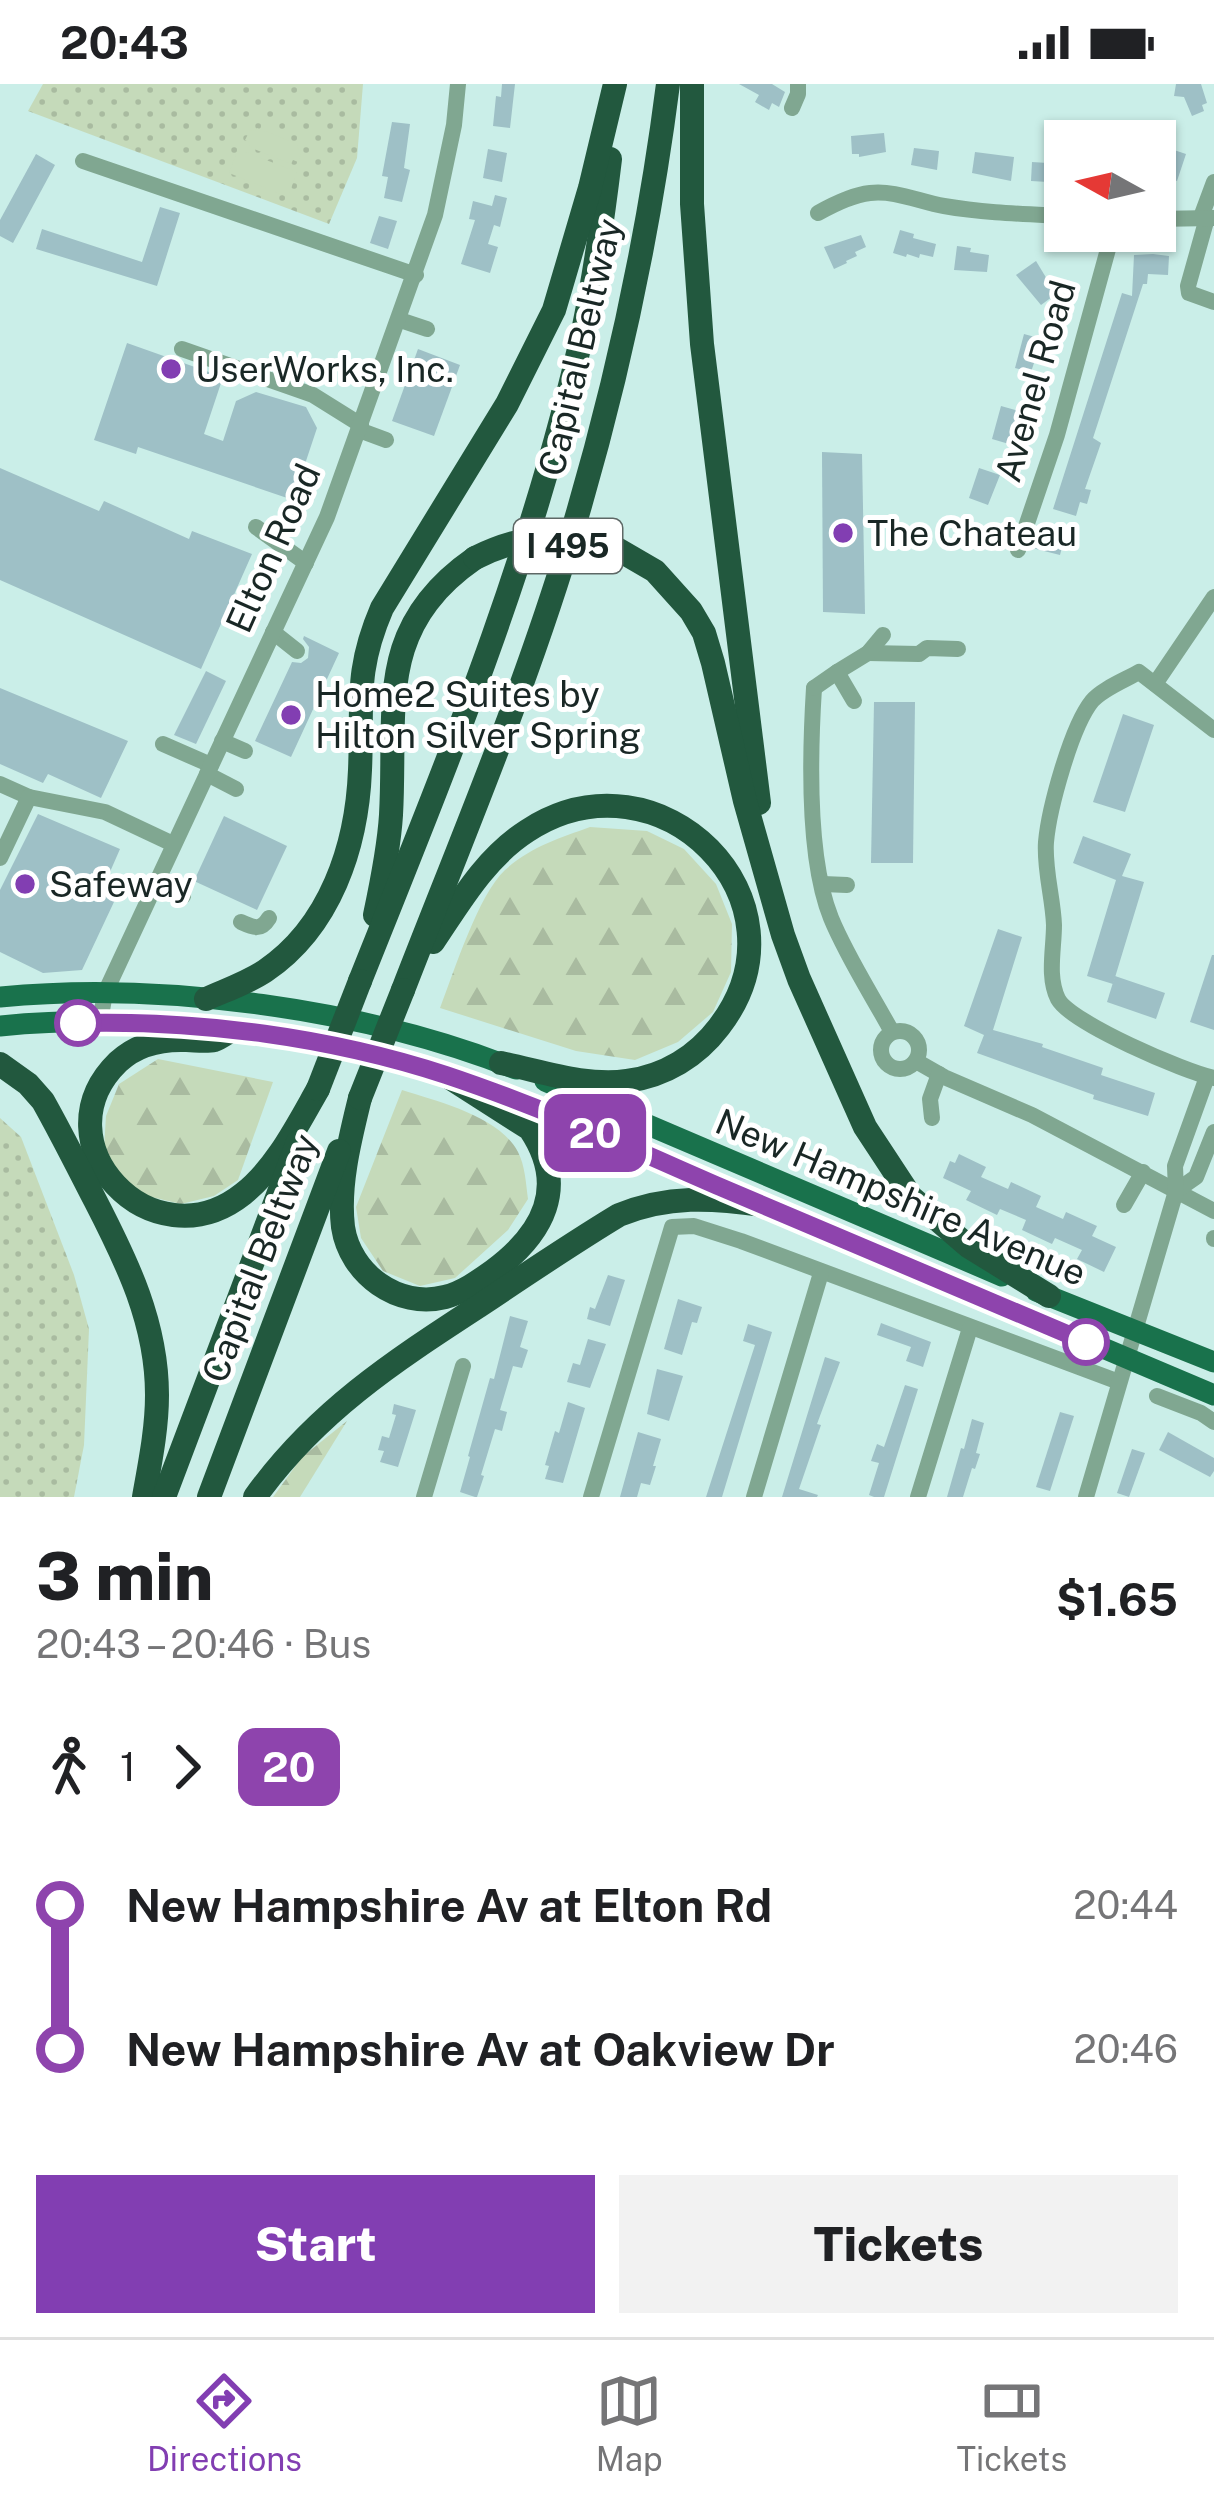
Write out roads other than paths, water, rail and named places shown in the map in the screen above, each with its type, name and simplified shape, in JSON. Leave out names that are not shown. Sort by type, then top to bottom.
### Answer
[{"type":"highway","name":"Capital Beltway","points":[[164,1497],[489,652],[557,433],[592,284],[618,84]]},
{"type":"highway","points":[[206,999],[266,971],[324,910],[354,822],[360,766],[359,695],[370,635],[507,404],[554,310],[618,84]]},
{"type":"highway","name":"Capital Beltway","points":[[209,1497],[528,667],[567,550],[623,344],[668,84]]},
{"type":"highway","points":[[692,84],[692,204],[702,344],[759,799],[783,935]]},
{"type":"highway","points":[[361,981],[388,844],[396,671],[403,642],[430,595],[450,574],[497,547],[540,536],[568,536],[612,547],[655,571],[692,611],[704,633],[783,935],[865,1126],[911,1196],[968,1246],[1048,1296]]},
{"type":"highway","points":[[403,990],[487,866],[550,818],[576,809],[628,806],[675,822],[711,848],[743,903],[748,947],[738,996],[709,1040],[668,1070],[625,1082],[603,1083],[501,1063]]},
{"type":"highway","points":[[230,1031],[213,1041],[163,1039],[147,1044],[132,1050],[104,1077],[95,1101],[92,1143],[100,1166],[127,1198],[169,1216],[211,1212],[229,1204],[259,1179],[281,1151],[318,1089]]},
{"type":"highway","points":[[0,1064],[43,1100],[128,1263],[140,1297],[152,1345],[157,1395],[144,1497]]},
{"type":"highway","points":[[360,1098],[344,1192],[349,1247],[357,1263],[382,1287],[413,1299],[444,1298],[487,1276],[531,1237],[542,1221],[549,1181],[539,1142],[530,1129],[447,1076]]},
{"type":"highway","points":[[255,1497],[297,1444],[371,1377],[619,1215],[693,1197],[763,1205]]},
{"type":"main road","name":"New Hampshire Avenue","points":[[5,992],[206,999],[314,1013],[501,1063],[1214,1362]]},
{"type":"main road","name":"New Hampshire Avenue","points":[[0,1026],[100,1022],[262,1034],[355,1051],[447,1076],[544,1111],[1214,1395]]},
{"type":"street","name":"Elton Road","points":[[100,1022],[105,993],[328,517],[435,215],[458,84]]},
{"type":"street","points":[[792,108],[798,84]]},
{"type":"street","points":[[82,161],[416,274]]},
{"type":"street","points":[[1214,182],[1188,286],[1189,293],[1214,302]]},
{"type":"street","points":[[818,213],[869,193],[989,212],[1044,215]]},
{"type":"street","points":[[1176,218],[1208,218]]},
{"type":"street","name":"Avenel Road","points":[[1018,550],[1057,435],[1107,252]]},
{"type":"street","points":[[400,320],[427,329]]},
{"type":"street","points":[[182,349],[313,395],[386,440]]},
{"type":"street","points":[[346,468],[366,477]]},
{"type":"street","points":[[256,527],[306,563]]},
{"type":"street","points":[[1155,684],[1214,597]]},
{"type":"street","points":[[273,632],[297,651]]},
{"type":"street","points":[[883,635],[868,653],[808,683],[816,850],[824,893],[832,922],[892,1032]]},
{"type":"street","points":[[868,653],[958,649]]},
{"type":"street","points":[[837,672],[854,701]]},
{"type":"street","points":[[1086,1497],[1176,1191],[1174,1166],[1211,1078],[1080,1021],[1059,1000],[1052,969],[1054,930],[1046,844],[1076,731],[1094,698],[1139,672],[1214,730]]},
{"type":"street","points":[[222,741],[245,751]]},
{"type":"street","points":[[164,744],[236,789]]},
{"type":"street","points":[[0,784],[29,797],[105,812],[173,844]]},
{"type":"street","points":[[0,858],[29,797]]},
{"type":"street","points":[[156,882],[183,896]]},
{"type":"street","points":[[824,893],[848,893]]},
{"type":"street","points":[[241,922],[258,928],[269,918]]},
{"type":"street","points":[[899,1030],[913,1035],[919,1047],[916,1061],[905,1068],[886,1062],[881,1049],[886,1036],[899,1030]]},
{"type":"street","points":[[916,1061],[1032,1114],[1214,1211]]},
{"type":"street","points":[[932,1118],[930,1099],[939,1074]]},
{"type":"street","points":[[1176,1191],[1196,1177],[1214,1132]]},
{"type":"street","points":[[1124,1205],[1143,1172]]},
{"type":"street","points":[[591,1497],[671,1228],[694,1226],[741,1240],[1120,1382]]},
{"type":"street","points":[[754,1497],[821,1273]]},
{"type":"street","points":[[918,1497],[970,1328]]},
{"type":"street","points":[[424,1497],[464,1366]]},
{"type":"street","points":[[1157,1396],[1214,1422]]},
{"type":"place","name":"UserWorks, Inc.","points":[[171,369]]},
{"type":"place","name":"The Chateau","points":[[843,533]]},
{"type":"place","name":"Home2 Suites by Hilton Silver Spring","points":[[291,715]]},
{"type":"place","name":"Safeway","points":[[25,884]]}]
